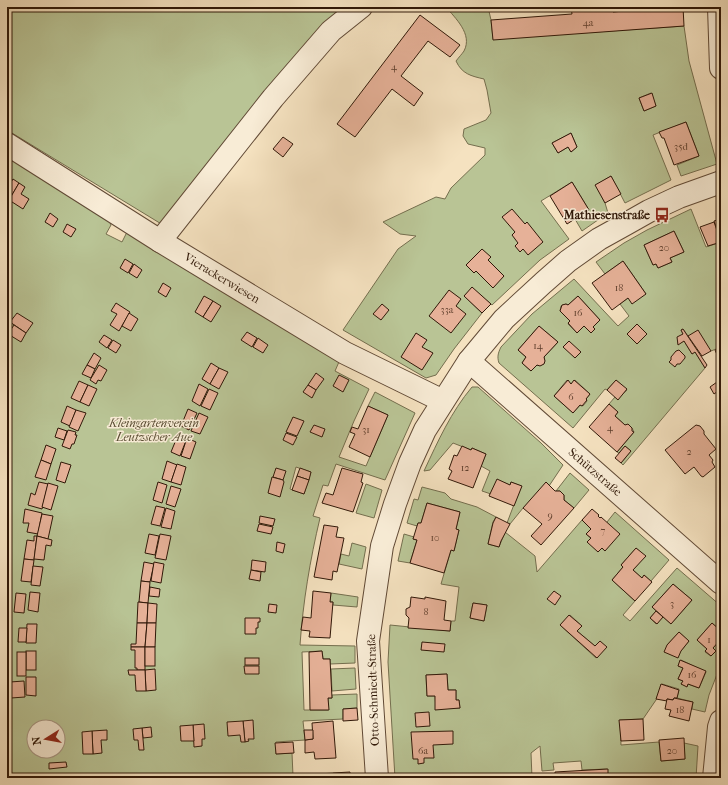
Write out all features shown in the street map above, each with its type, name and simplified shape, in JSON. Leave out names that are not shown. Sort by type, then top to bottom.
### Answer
[{"type":"street","points":[[160,241],[273,98],[331,31],[361,7]]},
{"type":"street","points":[[719,7],[721,68]]},
{"type":"street","name":"Vierackerwiesen","points":[[7,144],[160,241],[345,353],[443,401]]},
{"type":"street","name":"Otto-Schmiedt-Straße","points":[[377,778],[368,641],[382,546],[410,463],[425,430],[468,361],[504,319],[568,261],[599,239],[649,211],[680,197],[721,182]]},
{"type":"street","name":"Schützstraße","points":[[468,361],[721,583]]},
{"type":"street","points":[[714,778],[719,727],[721,721]]},
{"type":"green space","points":[[7,7],[347,7],[163,225],[7,130]]},
{"type":"green space","points":[[446,7],[488,7],[493,39],[684,26],[689,61],[717,164],[681,176],[677,165],[699,156],[686,122],[653,135],[671,180],[625,203],[611,176],[596,185],[608,213],[582,231],[575,219],[589,210],[572,182],[541,201],[569,239],[540,260],[492,305],[472,288],[464,296],[482,313],[436,375],[426,378],[343,330],[398,249],[416,236],[400,234],[383,222],[436,197],[445,199],[451,188],[485,155],[485,148],[468,144],[463,136],[464,129],[486,120],[491,113],[487,90],[484,79],[467,74],[461,69],[456,61],[464,51],[466,38],[462,27]],"holes":[[[651,93],[656,106],[644,111],[639,98]],[[571,133],[577,147],[571,152],[568,147],[558,153],[552,143]]]},
{"type":"green space","name":"Kleingartenverein Leutzscher Aue","points":[[7,152],[107,216],[111,225],[106,234],[122,242],[127,232],[342,355],[335,371],[369,389],[339,457],[366,466],[388,415],[368,406],[375,392],[415,413],[385,480],[336,464],[328,486],[323,485],[313,516],[320,518],[307,581],[300,645],[355,646],[355,663],[330,664],[330,659],[323,659],[322,651],[302,652],[304,710],[328,710],[328,698],[332,698],[332,695],[357,694],[357,708],[343,709],[343,719],[303,721],[305,740],[276,742],[276,754],[292,753],[293,776],[333,773],[333,778],[7,778]],"holes":[[[296,467],[311,472],[304,494],[290,489]]]},
{"type":"green space","points":[[691,209],[706,247],[721,242],[721,347],[711,351],[688,336],[683,329],[681,330],[683,334],[678,340],[678,344],[684,341],[692,354],[695,352],[705,368],[623,465],[621,463],[631,451],[625,446],[619,453],[617,452],[634,432],[632,428],[625,425],[615,416],[618,412],[609,404],[615,397],[618,399],[627,390],[616,380],[607,390],[605,389],[573,428],[499,363],[498,355],[501,347],[532,314],[574,279],[618,326],[629,316],[620,304],[628,298],[646,294],[623,261],[605,274],[596,262],[624,243]],"holes":[[[674,231],[684,252],[670,258],[672,262],[658,268],[656,264],[653,265],[644,245]],[[578,296],[600,320],[593,327],[591,333],[584,326],[577,333],[568,324],[570,321],[560,311],[561,306],[566,304],[568,305]],[[539,326],[558,342],[544,357],[544,364],[537,365],[531,371],[522,363],[526,357],[518,350]],[[567,380],[571,384],[575,380],[590,394],[583,406],[580,405],[573,413],[554,396]]]},
{"type":"green space","points":[[472,387],[478,387],[541,443],[563,465],[549,486],[523,508],[510,524],[507,523],[521,486],[511,482],[510,485],[497,480],[491,494],[482,491],[490,471],[481,466],[486,454],[472,448],[471,450],[453,443],[430,470],[424,471],[451,417]]},
{"type":"green space","points":[[570,473],[589,490],[574,508],[564,500],[564,495],[560,491],[556,491]]},
{"type":"green space","points":[[366,484],[382,490],[374,518],[356,513]]},
{"type":"green space","points":[[422,487],[445,493],[451,499],[477,507],[496,517],[493,522],[488,544],[499,547],[505,532],[535,556],[537,572],[582,520],[591,529],[586,534],[605,551],[607,522],[615,512],[669,560],[651,581],[644,575],[642,578],[633,570],[645,556],[636,548],[621,565],[623,567],[612,580],[635,601],[623,615],[630,621],[677,568],[721,606],[721,631],[712,623],[697,640],[707,649],[705,652],[711,656],[716,651],[713,648],[721,639],[721,664],[709,695],[705,712],[692,709],[693,702],[677,698],[679,689],[662,684],[656,700],[643,719],[620,720],[621,745],[659,742],[661,761],[685,759],[684,743],[698,746],[696,778],[608,778],[607,769],[582,770],[581,761],[553,763],[554,770],[542,771],[540,746],[531,753],[532,778],[395,778],[388,662],[390,625],[450,631],[451,621],[455,621],[459,587],[441,584],[451,550],[454,551],[459,530],[456,529],[460,512],[427,503],[421,523],[418,523],[417,526],[407,523],[414,499],[418,500]],"holes":[[[673,584],[692,600],[671,624],[663,617],[656,624],[650,618],[656,611],[652,607]],[[473,603],[487,605],[484,621],[470,618]],[[570,615],[582,626],[577,631],[595,646],[600,641],[606,647],[596,658],[560,625]],[[679,632],[689,641],[681,651],[667,645]],[[681,660],[706,672],[699,688],[688,684],[687,686],[681,684],[683,681],[678,679],[683,668],[678,666]],[[447,674],[448,690],[456,690],[456,700],[459,700],[460,708],[436,709],[435,696],[427,696],[426,675]]]},
{"type":"green space","points":[[404,534],[414,537],[413,539],[417,540],[410,563],[398,561]]},
{"type":"green space","points":[[352,543],[366,547],[362,569],[339,564],[341,554],[349,556]]},
{"type":"green space","points":[[331,593],[358,597],[357,607],[333,605],[333,602],[330,602]]},
{"type":"green space","points":[[355,668],[356,689],[332,691],[331,669]]},
{"type":"building","points":[[571,7],[612,7],[613,12],[624,11],[623,7],[633,7],[633,10],[683,7],[684,26],[493,40],[491,20],[572,14]]},
{"type":"building","points":[[420,15],[460,45],[450,57],[428,41],[401,76],[423,93],[414,106],[392,89],[355,137],[337,124]]},
{"type":"building","points":[[652,93],[656,106],[644,111],[639,98]]},
{"type":"building","points":[[686,122],[699,156],[674,165],[664,138],[662,138],[659,132]]},
{"type":"building","points":[[571,133],[577,147],[571,152],[568,147],[558,153],[552,143]]},
{"type":"building","points":[[283,137],[293,144],[283,157],[273,149]]},
{"type":"building","points":[[611,176],[621,194],[605,203],[595,185]]},
{"type":"building","points":[[13,179],[19,183],[9,200],[7,199],[7,186],[8,187]]},
{"type":"building","points":[[572,182],[589,210],[567,224],[550,196]]},
{"type":"building","points":[[19,183],[25,187],[21,194],[29,199],[23,209],[9,200]]},
{"type":"building","points":[[512,209],[525,224],[527,222],[543,242],[528,255],[523,249],[520,252],[515,246],[518,243],[512,235],[515,232],[502,217]]},
{"type":"building","points":[[50,213],[58,219],[53,227],[45,222]]},
{"type":"building","points":[[721,219],[721,242],[714,221]]},
{"type":"building","points":[[714,222],[721,242],[708,246],[700,227]]},
{"type":"building","points":[[67,224],[76,229],[71,237],[63,232]]},
{"type":"building","points":[[674,231],[684,252],[670,258],[672,262],[658,268],[656,264],[653,265],[644,245]]},
{"type":"building","points":[[482,249],[491,257],[488,260],[504,276],[493,288],[476,271],[474,273],[466,265]]},
{"type":"building","points":[[125,259],[133,264],[128,273],[120,268]]},
{"type":"building","points":[[623,261],[646,294],[632,304],[628,298],[612,310],[592,283]]},
{"type":"building","points":[[134,264],[142,270],[137,278],[129,273]]},
{"type":"building","points":[[163,283],[171,288],[166,297],[158,292]]},
{"type":"building","points":[[472,287],[491,304],[482,313],[464,296]]},
{"type":"building","points":[[449,290],[461,299],[456,306],[466,314],[451,333],[429,316]]},
{"type":"building","points":[[204,296],[213,301],[203,317],[195,312]]},
{"type":"building","points":[[578,296],[600,320],[593,327],[595,329],[591,333],[584,326],[577,333],[568,323],[570,321],[560,311],[562,305],[568,305]]},
{"type":"building","points":[[213,301],[221,306],[211,322],[203,317]]},
{"type":"building","points":[[116,303],[130,312],[119,331],[110,325],[117,314],[111,311]]},
{"type":"building","points":[[382,304],[389,310],[381,320],[373,314]]},
{"type":"building","points":[[17,313],[33,323],[26,333],[10,322]]},
{"type":"building","points":[[129,313],[138,319],[131,331],[122,326]]},
{"type":"building","points":[[637,324],[647,334],[637,344],[627,334]]},
{"type":"building","points":[[14,325],[26,333],[21,342],[8,334]]},
{"type":"building","points":[[539,326],[558,342],[544,357],[544,364],[540,366],[537,365],[531,371],[522,363],[526,357],[518,350]]},
{"type":"building","points":[[683,329],[707,365],[705,368],[695,352],[692,354],[684,341],[678,345],[677,337],[683,334],[681,330]]},
{"type":"building","points":[[698,330],[711,351],[702,356],[688,336]]},
{"type":"building","points":[[247,332],[257,338],[252,347],[241,340]]},
{"type":"building","points":[[416,333],[427,340],[422,347],[433,353],[422,370],[401,357]]},
{"type":"building","points":[[104,335],[112,340],[107,348],[99,342]]},
{"type":"building","points":[[258,338],[268,345],[263,353],[253,347]]},
{"type":"building","points":[[113,340],[121,345],[116,353],[108,348]]},
{"type":"building","points":[[569,341],[581,352],[575,358],[563,347]]},
{"type":"building","points":[[721,347],[721,364],[715,350]]},
{"type":"building","points":[[679,350],[685,358],[675,367],[669,362],[676,351]]},
{"type":"building","points":[[94,353],[101,358],[95,369],[87,365]]},
{"type":"building","points":[[211,363],[219,368],[210,384],[202,379]]},
{"type":"building","points":[[87,365],[95,369],[91,378],[82,374]]},
{"type":"building","points":[[99,365],[107,370],[101,381],[98,380],[96,384],[90,380]]},
{"type":"building","points":[[219,368],[228,372],[219,389],[210,384]]},
{"type":"building","points":[[316,373],[324,379],[316,390],[308,385]]},
{"type":"building","points":[[339,375],[349,380],[343,392],[333,386]]},
{"type":"building","points":[[568,380],[571,384],[574,380],[590,394],[582,406],[580,405],[573,413],[554,396]]},
{"type":"building","points":[[616,380],[627,389],[618,400],[607,390]]},
{"type":"building","points":[[79,381],[88,385],[80,402],[71,398]]},
{"type":"building","points":[[717,382],[721,389],[714,394],[710,387]]},
{"type":"building","points":[[199,384],[208,389],[200,406],[192,401]]},
{"type":"building","points":[[88,385],[97,389],[89,406],[80,402]]},
{"type":"building","points":[[308,385],[316,390],[312,398],[303,392]]},
{"type":"building","points":[[209,389],[218,393],[210,410],[201,406]]},
{"type":"building","points":[[609,404],[618,412],[615,416],[625,425],[628,424],[634,432],[617,452],[589,427]]},
{"type":"building","points":[[67,406],[76,410],[70,426],[61,422]]},
{"type":"building","points":[[368,406],[388,415],[370,457],[349,447],[355,434],[350,432],[352,427],[358,429]]},
{"type":"building","points":[[188,409],[197,413],[189,430],[181,426]]},
{"type":"building","points":[[76,410],[86,413],[78,431],[69,427]]},
{"type":"building","points":[[199,413],[208,417],[200,434],[191,431]]},
{"type":"building","points":[[293,417],[304,421],[297,436],[286,432]]},
{"type":"building","points":[[314,425],[325,429],[322,437],[310,432]]},
{"type":"building","points":[[696,425],[700,426],[704,431],[704,434],[716,449],[709,455],[713,460],[712,462],[715,467],[703,477],[694,467],[685,474],[665,450]]},
{"type":"building","points":[[58,428],[67,431],[64,440],[55,437]]},
{"type":"building","points":[[68,430],[76,432],[75,435],[77,435],[74,444],[72,444],[70,449],[62,446]]},
{"type":"building","points":[[286,433],[297,437],[293,445],[283,440]]},
{"type":"building","points":[[178,435],[187,438],[180,456],[171,452]]},
{"type":"building","points":[[187,438],[196,442],[190,459],[181,456]]},
{"type":"building","points":[[46,445],[56,449],[51,464],[41,460]]},
{"type":"building","points":[[462,446],[471,450],[472,448],[486,454],[473,488],[448,479],[452,471],[449,469],[454,455],[457,456]]},
{"type":"building","points":[[625,446],[631,451],[621,463],[615,458]]},
{"type":"building","points":[[41,460],[51,464],[46,480],[35,477]]},
{"type":"building","points":[[167,461],[177,465],[171,482],[162,479]]},
{"type":"building","points":[[61,462],[71,465],[65,483],[56,480]]},
{"type":"building","points":[[177,464],[186,467],[181,485],[171,482]]},
{"type":"building","points":[[276,468],[286,471],[283,480],[273,477]]},
{"type":"building","points":[[300,468],[311,472],[309,480],[297,476]]},
{"type":"building","points":[[342,468],[363,474],[361,482],[363,483],[353,512],[322,503],[326,493],[333,495]]},
{"type":"building","points":[[297,476],[309,480],[304,494],[292,490]]},
{"type":"building","points":[[272,477],[283,480],[284,482],[280,497],[268,493]]},
{"type":"building","points":[[497,479],[510,485],[511,482],[522,486],[514,506],[489,496]]},
{"type":"building","points":[[39,482],[48,484],[42,509],[28,505],[31,493],[35,495]]},
{"type":"building","points":[[158,482],[167,485],[162,503],[153,500]]},
{"type":"building","points":[[546,482],[555,491],[560,491],[564,495],[564,500],[574,508],[541,545],[531,536],[542,524],[523,508]]},
{"type":"building","points":[[48,483],[58,486],[51,510],[42,507]]},
{"type":"building","points":[[171,486],[181,489],[175,507],[166,504]]},
{"type":"building","points":[[427,503],[460,512],[456,529],[459,530],[454,551],[451,550],[444,573],[410,563],[417,540],[413,539],[418,523],[421,523]]},
{"type":"building","points":[[156,506],[165,508],[160,526],[151,524]]},
{"type":"building","points":[[166,508],[175,511],[171,529],[161,527]]},
{"type":"building","points":[[25,509],[42,513],[38,534],[27,532],[29,523],[23,523]]},
{"type":"building","points":[[592,509],[599,515],[598,516],[600,518],[601,517],[620,534],[605,551],[602,548],[598,552],[587,542],[591,538],[586,534],[591,529],[582,520]]},
{"type":"building","points":[[42,514],[53,516],[48,539],[37,536]]},
{"type":"building","points":[[260,516],[275,519],[273,526],[259,523]]},
{"type":"building","points":[[496,517],[510,524],[499,547],[488,544]]},
{"type":"building","points":[[259,524],[273,527],[271,534],[257,531]]},
{"type":"building","points":[[324,525],[338,527],[336,537],[344,538],[337,572],[333,571],[332,580],[314,577]]},
{"type":"building","points":[[149,534],[159,536],[155,555],[145,553]]},
{"type":"building","points":[[160,534],[171,536],[166,560],[155,558]]},
{"type":"building","points":[[34,536],[37,536],[34,560],[24,559],[27,540],[34,541]]},
{"type":"building","points":[[37,536],[52,540],[51,546],[46,545],[44,560],[34,559]]},
{"type":"building","points":[[277,542],[285,544],[283,553],[276,551]]},
{"type":"building","points":[[636,548],[646,556],[633,570],[642,578],[644,575],[652,582],[635,601],[612,580],[623,567],[621,565]]},
{"type":"building","points":[[24,559],[34,560],[31,582],[21,581]]},
{"type":"building","points":[[252,560],[266,562],[265,572],[251,570]]},
{"type":"building","points":[[144,562],[154,564],[150,582],[141,581]]},
{"type":"building","points":[[154,562],[164,564],[161,583],[151,581]]},
{"type":"building","points":[[33,566],[43,567],[40,586],[31,585]]},
{"type":"building","points":[[251,570],[261,572],[260,581],[249,579]]},
{"type":"building","points":[[141,581],[150,582],[148,603],[139,602]]},
{"type":"building","points":[[673,584],[692,600],[671,624],[652,607]]},
{"type":"building","points":[[150,587],[160,589],[159,597],[149,596]]},
{"type":"building","points":[[313,591],[331,593],[330,602],[333,602],[330,638],[309,637],[310,631],[301,630],[303,617],[311,618]]},
{"type":"building","points":[[554,591],[561,596],[555,605],[547,599]]},
{"type":"building","points":[[30,592],[40,593],[38,612],[28,610]]},
{"type":"building","points":[[16,593],[26,594],[24,613],[14,612]]},
{"type":"building","points":[[411,597],[425,599],[425,597],[446,601],[444,620],[451,621],[450,631],[408,628],[409,618],[406,615],[406,609],[410,607]]},
{"type":"building","points":[[138,602],[148,603],[147,623],[137,623]]},
{"type":"building","points":[[148,603],[157,604],[156,623],[147,623]]},
{"type":"building","points":[[473,603],[487,605],[484,621],[470,618]]},
{"type":"building","points":[[269,604],[277,605],[276,613],[268,612]]},
{"type":"building","points":[[656,611],[663,617],[657,624],[650,618]]},
{"type":"building","points":[[569,615],[582,626],[577,631],[595,646],[600,641],[607,647],[597,658],[560,625]]},
{"type":"building","points":[[245,618],[260,618],[258,628],[256,628],[256,634],[245,634]]},
{"type":"building","points":[[137,623],[147,623],[145,647],[131,647],[131,644],[136,644]]},
{"type":"building","points":[[147,623],[156,623],[155,647],[145,647]]},
{"type":"building","points":[[712,623],[721,631],[721,639],[713,648],[716,651],[711,656],[705,651],[707,649],[697,640]]},
{"type":"building","points":[[27,624],[37,624],[36,643],[26,643]]},
{"type":"building","points":[[19,628],[27,628],[26,642],[18,642]]},
{"type":"building","points":[[679,632],[689,641],[681,651],[678,658],[664,652],[667,645]]},
{"type":"building","points":[[422,642],[445,644],[444,652],[421,650]]},
{"type":"building","points":[[131,647],[145,647],[145,670],[137,670],[137,668],[135,668],[135,650],[131,650]]},
{"type":"building","points":[[145,647],[155,647],[155,666],[145,666]]},
{"type":"building","points":[[26,651],[36,651],[36,670],[26,670]]},
{"type":"building","points":[[322,651],[323,659],[330,659],[332,698],[328,698],[329,710],[310,710],[309,652]]},
{"type":"building","points":[[17,652],[26,652],[26,676],[17,676]]},
{"type":"building","points":[[245,658],[259,658],[259,665],[245,665]]},
{"type":"building","points":[[680,660],[706,671],[699,688],[688,684],[687,687],[681,684],[683,681],[678,679],[683,668],[678,666]]},
{"type":"building","points":[[244,666],[259,666],[259,674],[245,674]]},
{"type":"building","points":[[155,669],[156,690],[146,691],[145,670]]},
{"type":"building","points":[[128,670],[145,670],[146,691],[136,691],[135,675],[129,675]]},
{"type":"building","points":[[447,674],[448,690],[456,690],[456,700],[459,700],[460,708],[435,710],[435,696],[427,696],[426,675]]},
{"type":"building","points":[[26,677],[36,677],[36,696],[26,695]]},
{"type":"building","points":[[24,681],[25,697],[11,698],[10,682]]},
{"type":"building","points":[[661,684],[679,690],[677,698],[674,698],[673,700],[667,699],[667,701],[656,699]]},
{"type":"building","points":[[674,698],[693,702],[689,721],[669,716],[671,710],[665,709],[667,699],[673,700]]},
{"type":"building","points":[[357,708],[358,720],[343,721],[343,709]]},
{"type":"building","points":[[429,712],[430,726],[416,727],[415,713]]},
{"type":"building","points":[[643,719],[644,740],[621,741],[619,720]]},
{"type":"building","points":[[253,720],[254,739],[248,739],[249,741],[245,742],[243,721]]},
{"type":"building","points":[[243,721],[245,742],[241,742],[240,735],[228,736],[227,722]]},
{"type":"building","points":[[333,721],[336,758],[315,759],[314,752],[305,753],[305,740],[313,739],[312,723]]},
{"type":"building","points":[[204,724],[205,739],[202,739],[202,746],[194,747],[193,725]]},
{"type":"building","points":[[193,725],[194,741],[181,741],[180,726]]},
{"type":"building","points":[[151,727],[152,737],[143,738],[142,728]]},
{"type":"building","points":[[142,728],[144,750],[139,750],[138,740],[134,740],[133,729]]},
{"type":"building","points":[[107,730],[107,740],[101,740],[102,753],[93,754],[92,731]]},
{"type":"building","points":[[304,730],[313,730],[313,739],[305,740]]},
{"type":"building","points":[[92,731],[93,754],[83,754],[82,732]]},
{"type":"building","points":[[453,731],[453,744],[433,745],[434,758],[424,758],[424,763],[418,764],[418,759],[413,759],[411,732]]},
{"type":"building","points":[[684,738],[685,759],[661,761],[659,740]]},
{"type":"building","points":[[293,742],[294,753],[276,754],[275,743]]},
{"type":"building","points":[[66,762],[67,767],[49,769],[49,763]]},
{"type":"building","points":[[608,769],[608,778],[555,778],[555,772]]},
{"type":"building","points":[[350,772],[350,778],[333,778],[333,773]]},
{"type":"place","name":"Mathiesenstraße","points":[[662,215]]}]
